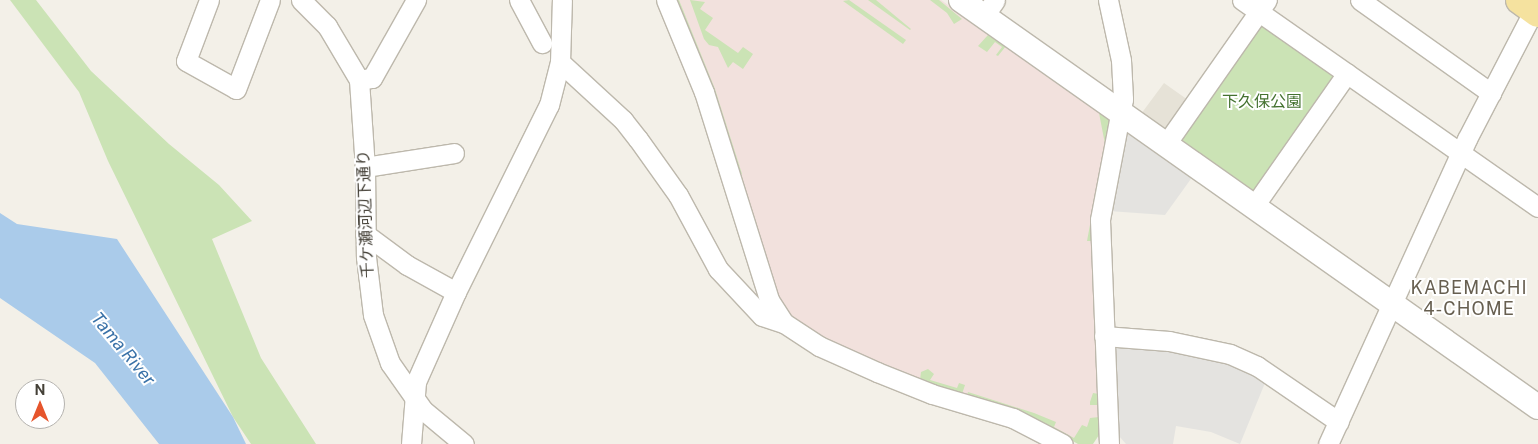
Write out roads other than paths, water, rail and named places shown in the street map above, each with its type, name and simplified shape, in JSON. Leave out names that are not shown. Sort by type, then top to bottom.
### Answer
[{"type":"street","points":[[209,0],[186,61],[236,89],[270,0]]},
{"type":"street","name":"千ケ瀬河辺下通り","points":[[301,0],[327,26],[359,80],[365,167],[365,234],[373,315],[390,363],[415,395],[423,410],[464,444]]},
{"type":"street","points":[[359,80],[372,78],[416,0]]},
{"type":"street","points":[[519,0],[542,43]]},
{"type":"street","points":[[411,444],[416,382],[456,292],[534,142],[549,105],[560,62],[562,0]]},
{"type":"street","points":[[666,0],[704,92],[769,300],[784,323]]},
{"type":"street","points":[[961,0],[989,8],[1121,112],[1538,407]]},
{"type":"street","points":[[1108,0],[1121,66],[1121,112],[1100,212],[1109,444]]},
{"type":"street","points":[[1242,0],[1262,6],[1347,73],[1538,207]]},
{"type":"street","points":[[1360,0],[1491,93]]},
{"type":"street","points":[[1166,144],[1262,6]]},
{"type":"street","points":[[1328,444],[1460,153],[1531,8]]},
{"type":"street","points":[[560,62],[623,120],[678,195],[718,269],[762,316],[784,323],[819,346],[877,372],[932,394],[1013,418],[1063,444]]},
{"type":"street","points":[[1254,206],[1347,73]]},
{"type":"street","points":[[365,167],[454,153]]},
{"type":"street","points":[[365,234],[407,265],[456,292]]},
{"type":"street","points":[[1104,336],[1178,342],[1230,354],[1257,366],[1339,422]]},
{"type":"water","name":"Tama River","points":[[0,213],[17,224],[117,239],[233,417],[246,444],[159,444],[95,363],[0,298]]},
{"type":"district","name":"KABEMACHI 4-CHOME","points":[[1469,299]]},
{"type":"park label","name":"下久保公園","points":[[1262,102]]}]
